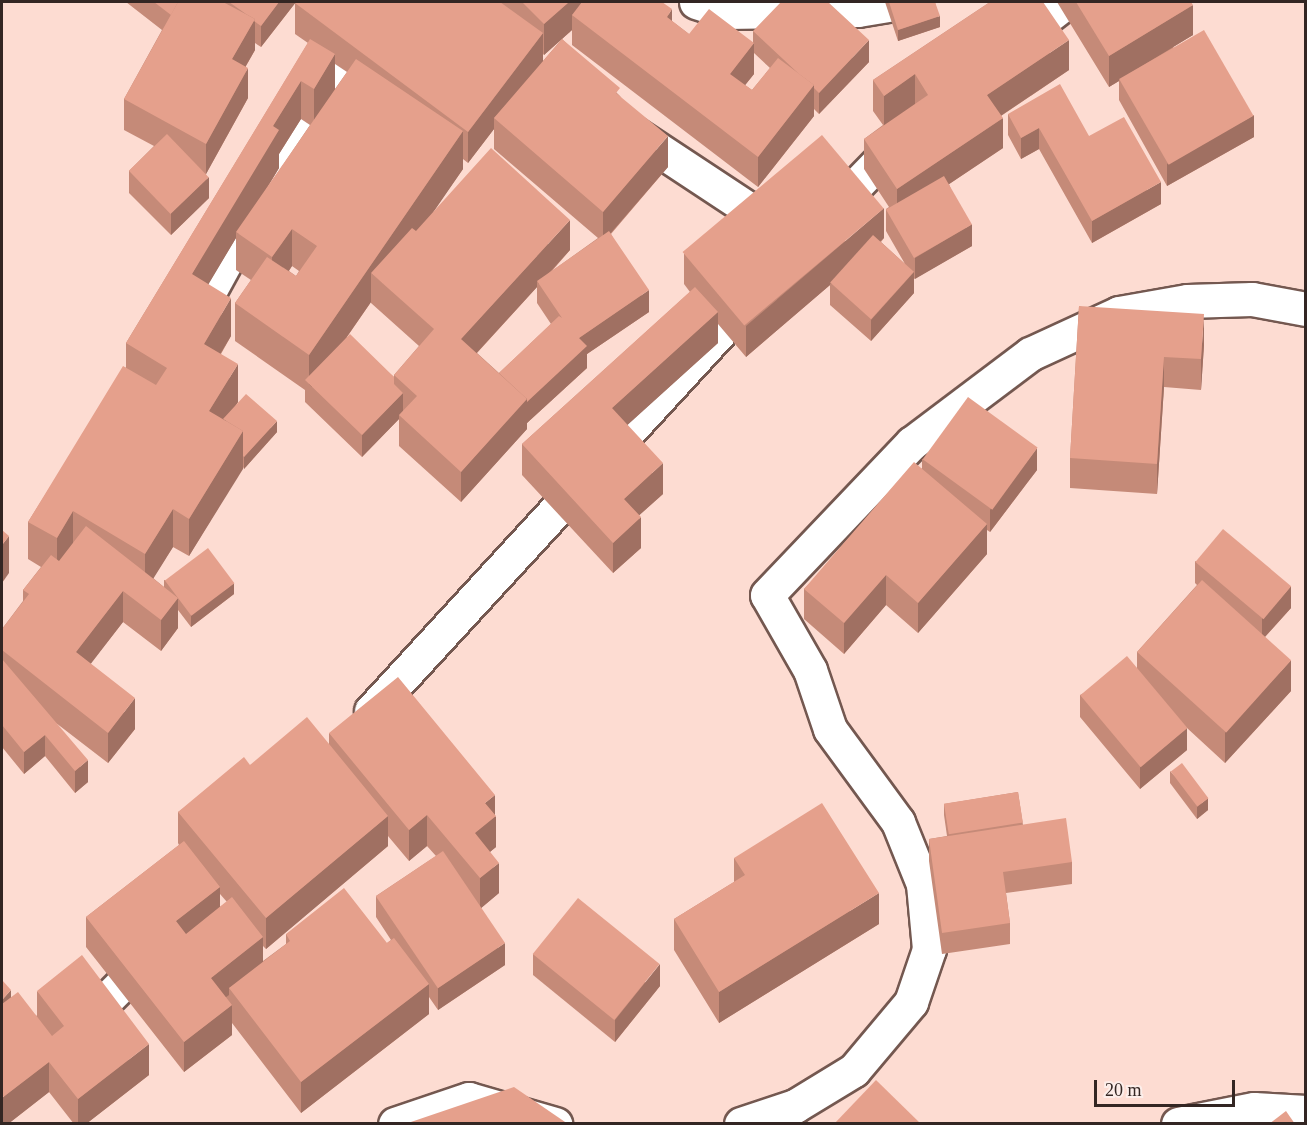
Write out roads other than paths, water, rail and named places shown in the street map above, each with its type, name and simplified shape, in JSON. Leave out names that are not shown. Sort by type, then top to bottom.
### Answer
[{"type":"main road","points":[[175,355],[368,2]]},
{"type":"main road","points":[[696,2],[726,12],[858,10],[906,2]]},
{"type":"main road","points":[[994,58],[1066,2]]},
{"type":"main road","points":[[604,113],[752,211],[791,254]]},
{"type":"main road","points":[[352,733],[791,254],[922,120]]},
{"type":"main road","points":[[741,1124],[795,1106],[854,1070],[911,1002],[929,949],[923,884],[898,822],[830,729],[810,670],[767,595],[912,443],[1030,354],[1119,313],[1187,301],[1252,299],[1305,309]]},
{"type":"main road","points":[[58,1041],[87,1022],[169,935]]},
{"type":"main road","points":[[395,1124],[469,1099],[555,1124]]},
{"type":"main road","points":[[1178,1124],[1254,1109],[1305,1112]]}]
